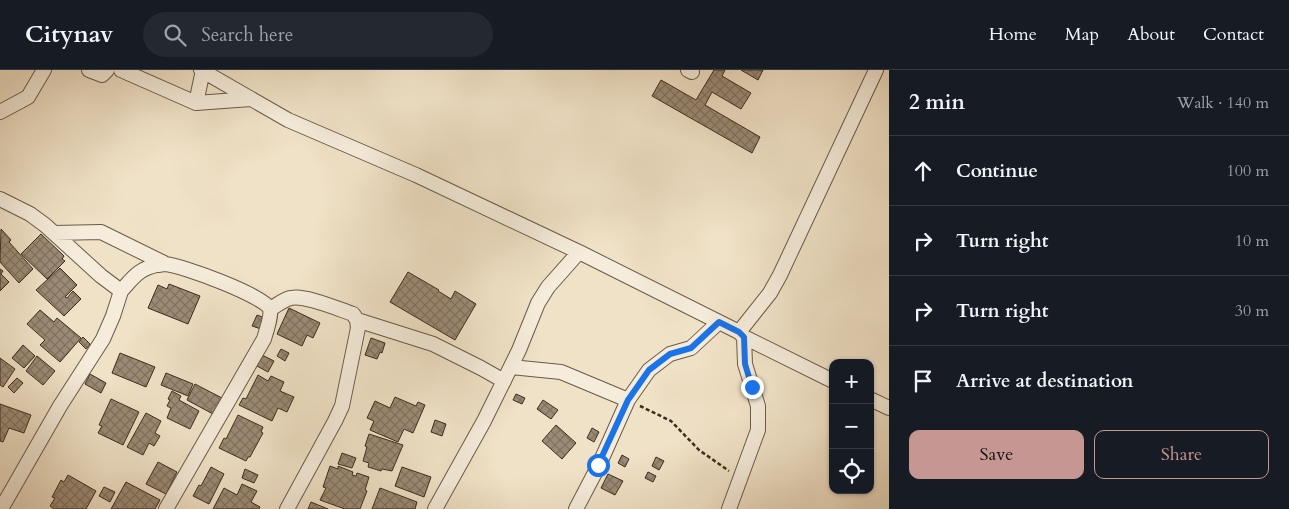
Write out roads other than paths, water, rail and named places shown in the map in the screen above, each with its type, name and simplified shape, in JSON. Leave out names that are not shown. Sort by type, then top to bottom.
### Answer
[{"type":"street","points":[[0,112],[28,97],[44,70]]},
{"type":"street","points":[[89,70],[102,76],[107,70]]},
{"type":"street","points":[[121,70],[196,102],[252,99]]},
{"type":"street","points":[[196,102],[202,70],[288,120],[416,175],[580,252],[829,379]]},
{"type":"street","points":[[729,509],[758,430],[758,406],[745,364],[742,335],[780,275],[876,70]]},
{"type":"street","points":[[0,199],[45,224],[101,276],[121,291]]},
{"type":"street","points":[[54,233],[101,232],[164,263],[195,272],[239,289],[266,304],[270,309],[264,339],[166,509]]},
{"type":"street","points":[[436,509],[511,367],[538,304],[548,287],[580,252]]},
{"type":"street","points":[[0,509],[60,406],[103,339],[121,291],[138,272],[164,263]]},
{"type":"street","points":[[270,309],[291,298],[308,299],[353,314],[357,320],[358,328],[342,406],[287,509]]},
{"type":"street","points":[[357,320],[433,344],[504,381]]},
{"type":"street","points":[[576,509],[628,400],[649,370],[670,354],[691,348],[719,322]]},
{"type":"street","points":[[511,367],[561,372],[628,400]]},
{"type":"street","points":[[874,402],[889,408]]}]
